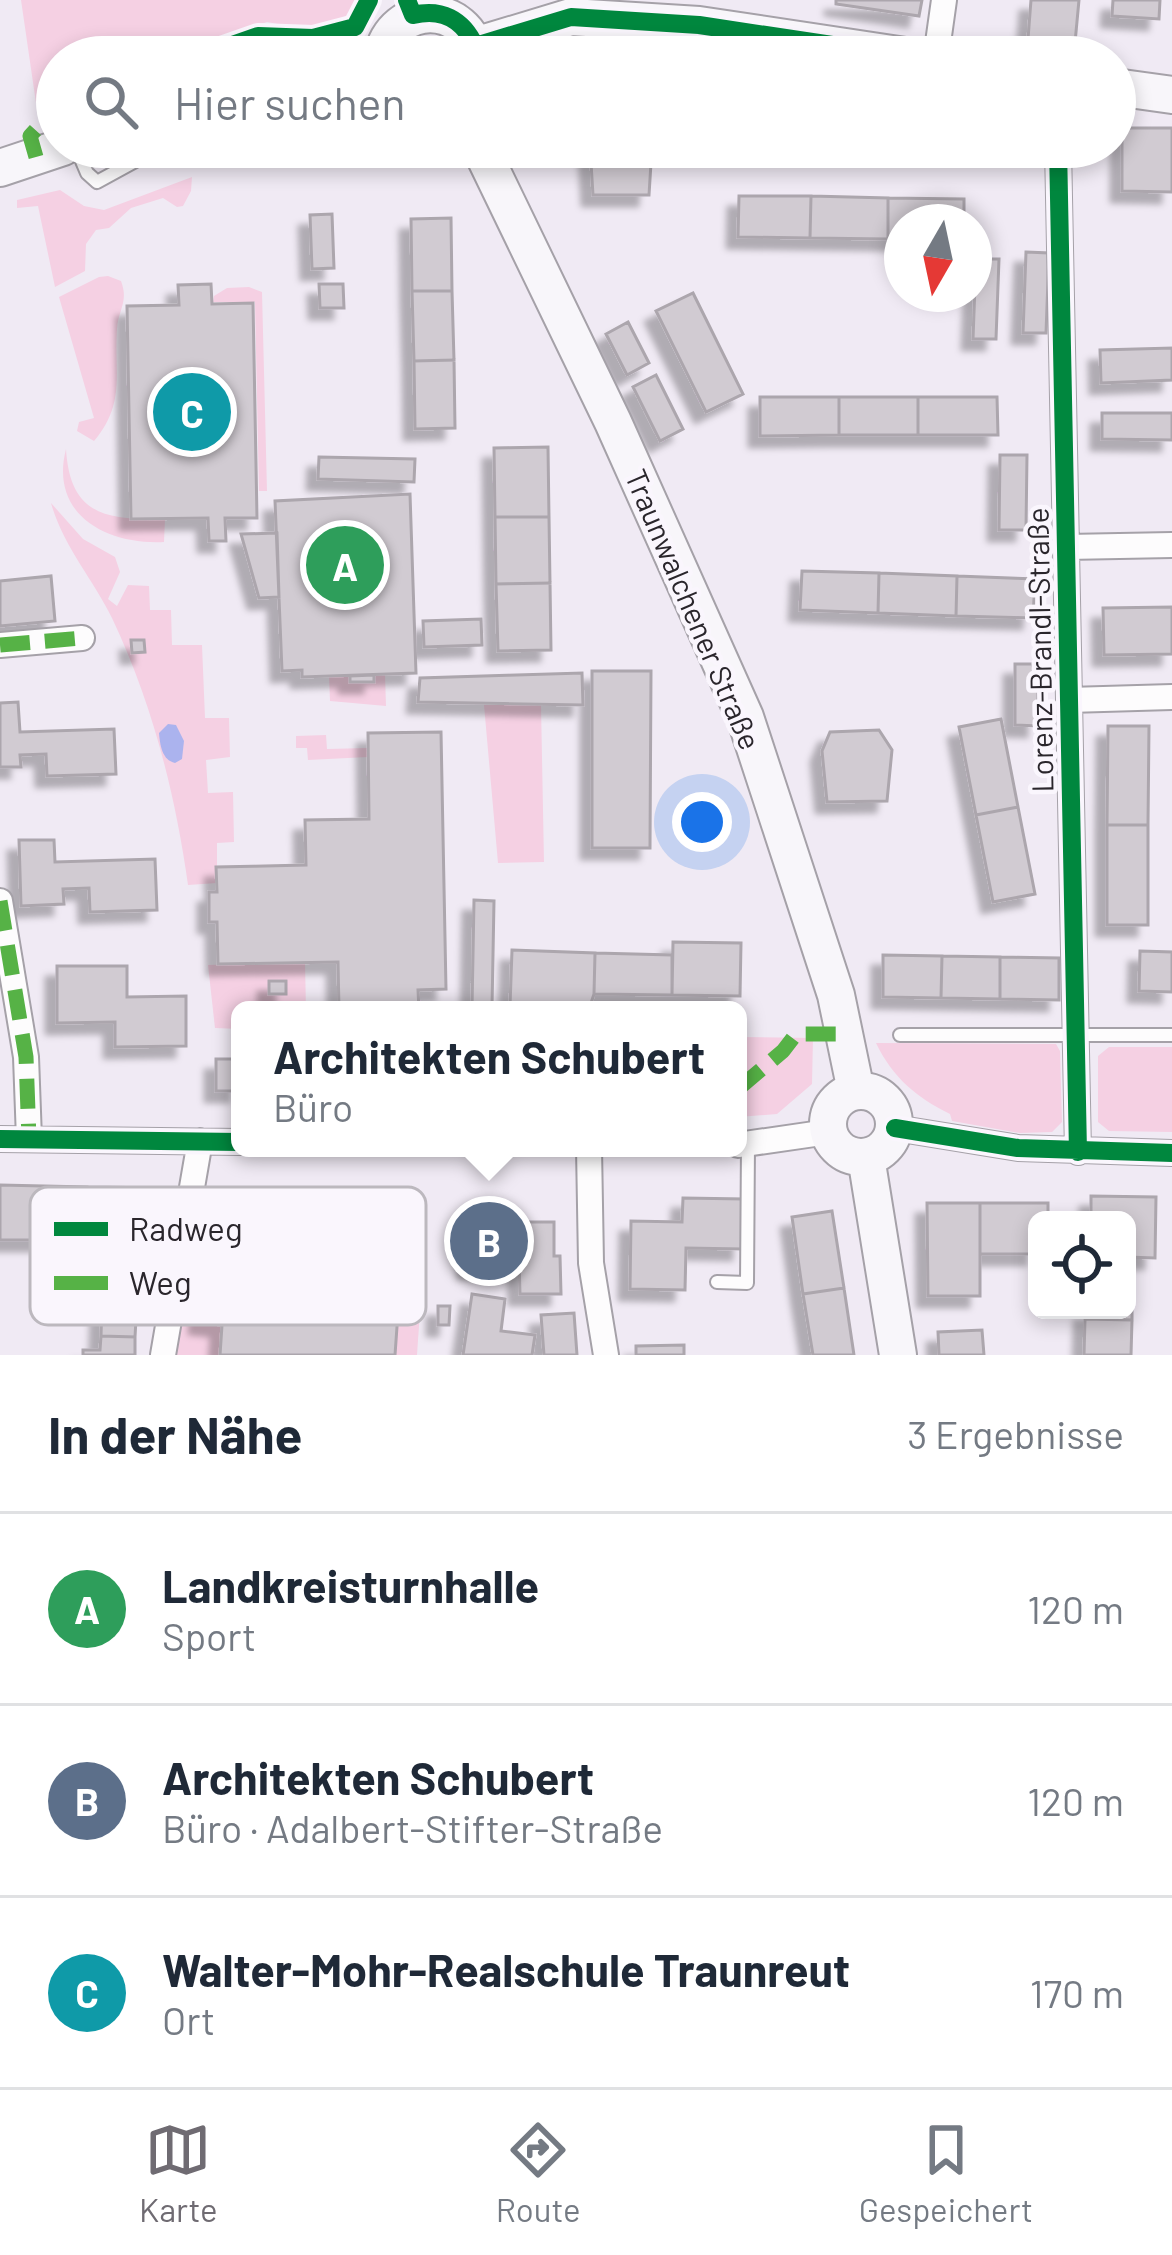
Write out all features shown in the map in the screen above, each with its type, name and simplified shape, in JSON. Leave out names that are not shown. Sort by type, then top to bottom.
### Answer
[{"type":"main road","points":[[389,36],[410,8],[452,18],[469,36]]},
{"type":"main road","points":[[520,36],[572,17],[700,13],[811,36]]},
{"type":"main road","points":[[1136,88],[1172,91]]},
{"type":"main road","points":[[0,168],[36,156]]},
{"type":"main road","name":"Traunwalchener Straße","points":[[490,168],[622,442],[745,717],[836,995],[856,1090]]},
{"type":"main road","points":[[856,1090],[866,1090],[885,1100],[895,1128],[885,1147],[866,1157],[838,1148],[828,1132],[830,1110],[856,1090]]},
{"type":"main road","points":[[866,1157],[898,1355]]},
{"type":"street","points":[[939,36],[944,0]]},
{"type":"street","name":"Lorenz-Brandl-Straße","points":[[1058,168],[1078,1152]]},
{"type":"street","points":[[1067,547],[1172,545]]},
{"type":"street","points":[[0,645],[82,638]]},
{"type":"street","points":[[1070,700],[1172,697]]},
{"type":"street","points":[[0,901],[26,1057],[29,1139]]},
{"type":"street","points":[[895,1128],[1018,1148],[1172,1153]]},
{"type":"street","points":[[747,1143],[828,1132]]},
{"type":"street","points":[[0,1139],[231,1142]]},
{"type":"street","points":[[192,1187],[200,1141]]},
{"type":"street","points":[[590,1157],[591,1263],[606,1355]]},
{"type":"street","points":[[163,1355],[168,1325]]},
{"type":"lane","points":[[84,168],[98,182],[123,168]]},
{"type":"lane","points":[[900,1035],[1172,1035]]},
{"type":"lane","points":[[717,1282],[747,1283],[743,1157]]},
{"type":"shaded area","points":[[21,0],[367,0],[369,5],[350,21],[311,30],[267,22],[227,36],[36,36],[36,103]]},
{"type":"shaded area","points":[[192,177],[183,206],[163,198],[131,208],[109,228],[96,230],[86,244],[85,271],[55,287],[38,206],[17,208],[17,200],[60,190],[84,206],[104,210]]},
{"type":"shaded area","points":[[108,276],[121,281],[124,295],[117,329],[115,400],[94,441],[77,431],[79,422],[94,418],[59,297]]},
{"type":"shaded area","points":[[227,288],[262,292],[267,491],[259,491],[255,302],[213,302]]},
{"type":"shaded area","points":[[66,449],[69,471],[84,501],[109,515],[165,519],[164,542],[122,538],[87,521],[66,492]]},
{"type":"shaded area","points":[[51,503],[83,539],[115,557],[120,572],[108,599],[117,606],[128,585],[149,586],[150,610],[171,610],[172,645],[202,645],[205,718],[229,718],[230,757],[206,760],[208,793],[233,792],[234,842],[217,843],[217,883],[188,885],[169,782],[139,682],[112,618],[63,534]]},
{"type":"shaded area","points":[[385,674],[386,706],[330,701],[329,676],[373,682],[374,675]]},
{"type":"shaded area","points":[[484,705],[541,705],[544,862],[498,863]]},
{"type":"shaded area","points":[[326,735],[327,749],[367,748],[368,757],[308,760],[307,748],[296,748],[296,736]]},
{"type":"shaded area","points":[[305,962],[306,1001],[231,1001],[231,1029],[215,1028],[208,965]]},
{"type":"shaded area","points":[[747,1037],[813,1038],[812,1084],[777,1114],[747,1116]]},
{"type":"shaded area","points":[[876,1043],[1056,1044],[1062,1122],[1052,1132],[1020,1133],[952,1121],[950,1114],[898,1076]]},
{"type":"shaded area","points":[[1109,1047],[1172,1047],[1172,1132],[1109,1131],[1098,1122],[1098,1056]]},
{"type":"shaded area","points":[[177,1325],[222,1325],[220,1355],[172,1355]]},
{"type":"shaded area","points":[[397,1325],[419,1325],[417,1355],[395,1355]]},
{"type":"water","points":[[168,724],[176,725],[184,741],[182,759],[175,763],[164,755],[160,742],[159,733]]},
{"type":"building","points":[[836,0],[922,0],[919,16],[836,4]]},
{"type":"building","points":[[1031,0],[1079,0],[1076,36],[1028,36]]},
{"type":"building","points":[[1113,0],[1160,0],[1159,19],[1112,16]]},
{"type":"building","points":[[1136,128],[1172,128],[1172,192],[1122,191],[1122,168],[1136,168]]},
{"type":"building","points":[[591,168],[651,168],[649,195],[593,195]]},
{"type":"building","points":[[739,196],[811,196],[810,238],[738,237]]},
{"type":"building","points":[[811,196],[888,198],[884,239],[810,238]]},
{"type":"building","points":[[888,198],[964,199],[964,204],[888,204]]},
{"type":"building","points":[[332,214],[334,268],[312,269],[310,215]]},
{"type":"building","points":[[451,218],[452,291],[412,291],[411,219]]},
{"type":"building","points":[[1026,252],[1049,253],[1046,333],[1023,333]]},
{"type":"building","points":[[992,259],[999,259],[996,339],[973,339],[974,312],[992,312]]},
{"type":"building","points":[[211,284],[212,304],[253,303],[257,518],[225,518],[226,541],[209,541],[208,518],[131,519],[127,306],[179,305],[178,285]]},
{"type":"building","points":[[319,284],[343,284],[344,308],[320,308]]},
{"type":"building","points":[[412,291],[452,291],[454,360],[414,361]]},
{"type":"building","points":[[693,293],[743,394],[706,412],[656,311]]},
{"type":"building","points":[[628,322],[649,363],[627,375],[606,334]]},
{"type":"building","points":[[1172,348],[1172,380],[1101,383],[1100,350]]},
{"type":"building","points":[[454,360],[455,428],[415,429],[414,361]]},
{"type":"building","points":[[656,375],[683,429],[660,441],[633,387]]},
{"type":"building","points":[[760,397],[839,397],[839,435],[760,436]]},
{"type":"building","points":[[839,397],[918,397],[918,435],[839,435]]},
{"type":"building","points":[[918,397],[997,397],[998,435],[918,435]]},
{"type":"building","points":[[1102,413],[1172,413],[1172,440],[1102,439]]},
{"type":"building","points":[[548,447],[549,517],[495,517],[494,448]]},
{"type":"building","points":[[1000,455],[1027,455],[1026,530],[999,530]]},
{"type":"building","points":[[319,457],[415,459],[414,482],[318,479]]},
{"type":"building","points":[[410,494],[416,673],[302,677],[302,670],[282,671],[275,501]]},
{"type":"building","points":[[495,517],[549,517],[550,583],[496,584]]},
{"type":"building","points":[[277,533],[279,597],[259,598],[241,534]]},
{"type":"building","points":[[802,571],[879,573],[878,613],[800,610]]},
{"type":"building","points":[[879,573],[957,576],[956,616],[878,613]]},
{"type":"building","points":[[51,576],[55,621],[0,626],[0,581]]},
{"type":"building","points":[[957,576],[1035,579],[1033,618],[956,616]]},
{"type":"building","points":[[550,583],[551,650],[498,651],[496,584]]},
{"type":"building","points":[[1172,607],[1172,654],[1104,655],[1103,608]]},
{"type":"building","points":[[481,619],[482,645],[424,647],[423,621]]},
{"type":"building","points":[[131,640],[144,640],[145,652],[132,653]]},
{"type":"building","points":[[1015,664],[1038,664],[1038,726],[1015,725]]},
{"type":"building","points":[[592,671],[651,671],[650,848],[592,848]]},
{"type":"building","points":[[582,673],[583,705],[418,702],[420,678]]},
{"type":"building","points":[[374,675],[374,682],[350,682],[350,676]]},
{"type":"building","points":[[18,702],[20,732],[114,729],[116,774],[47,776],[46,754],[20,755],[21,767],[0,767],[0,703]]},
{"type":"building","points":[[1001,719],[1018,807],[976,815],[959,727]]},
{"type":"building","points":[[1108,726],[1149,726],[1148,825],[1107,825]]},
{"type":"building","points":[[879,730],[892,750],[887,801],[827,802],[822,751],[830,732]]},
{"type":"building","points":[[441,732],[446,989],[418,990],[419,1001],[339,1001],[338,962],[218,964],[217,922],[209,922],[209,892],[217,892],[216,867],[306,865],[305,820],[369,819],[368,733]]},
{"type":"building","points":[[1018,807],[1035,894],[993,902],[976,815]]},
{"type":"building","points":[[1107,825],[1148,825],[1148,925],[1107,925]]},
{"type":"building","points":[[19,840],[54,840],[55,862],[155,859],[157,910],[90,912],[89,888],[63,889],[64,904],[21,906]]},
{"type":"building","points":[[474,900],[494,901],[492,1001],[472,1001]]},
{"type":"building","points":[[673,942],[741,943],[740,996],[672,995]]},
{"type":"building","points":[[512,950],[595,953],[592,1001],[510,1001]]},
{"type":"building","points":[[1140,951],[1172,952],[1172,992],[1139,991]]},
{"type":"building","points":[[595,953],[672,955],[672,995],[594,994]]},
{"type":"building","points":[[883,955],[942,956],[941,998],[883,997]]},
{"type":"building","points":[[942,956],[1000,957],[1000,999],[941,998]]},
{"type":"building","points":[[1000,957],[1059,958],[1059,1000],[1000,999]]},
{"type":"building","points":[[57,966],[127,966],[127,997],[186,996],[186,1046],[115,1047],[115,1022],[57,1023]]},
{"type":"building","points":[[269,981],[286,981],[286,994],[269,994]]},
{"type":"building","points":[[216,1059],[231,1059],[231,1091],[216,1091]]},
{"type":"building","points":[[0,1185],[87,1187],[30,1187],[30,1240],[0,1240]]},
{"type":"building","points":[[1091,1196],[1156,1197],[1155,1258],[1136,1257],[1136,1211],[1091,1211]]},
{"type":"building","points":[[683,1198],[744,1199],[743,1249],[686,1248],[685,1290],[630,1289],[631,1221],[682,1222]]},
{"type":"building","points":[[927,1203],[980,1203],[980,1296],[928,1296]]},
{"type":"building","points":[[980,1203],[1048,1203],[1048,1211],[1028,1211],[1028,1254],[980,1254]]},
{"type":"building","points":[[832,1211],[844,1288],[803,1294],[792,1217]]},
{"type":"building","points":[[510,1222],[511,1259],[501,1260],[501,1267],[469,1268],[468,1223]]},
{"type":"building","points":[[510,1222],[554,1222],[561,1294],[520,1294],[519,1259],[511,1259]]},
{"type":"building","points":[[844,1288],[854,1355],[813,1355],[803,1294]]},
{"type":"building","points":[[472,1294],[505,1299],[501,1331],[535,1335],[532,1355],[463,1355]]},
{"type":"building","points":[[438,1306],[450,1306],[449,1325],[438,1325]]},
{"type":"building","points":[[574,1313],[577,1355],[544,1355],[541,1315]]},
{"type":"building","points":[[1085,1319],[1132,1320],[1131,1355],[1084,1355]]},
{"type":"building","points":[[101,1325],[136,1325],[135,1337],[101,1336]]},
{"type":"building","points":[[222,1325],[397,1325],[395,1355],[220,1355]]},
{"type":"building","points":[[982,1330],[984,1355],[939,1355],[938,1332]]},
{"type":"building","points":[[101,1336],[135,1337],[135,1355],[83,1355],[83,1350],[100,1350]]},
{"type":"building","points":[[684,1345],[684,1355],[636,1355],[636,1346]]},
{"type":"marked path","points":[[356,36],[360,22]]},
{"type":"marked path","points":[[36,129],[30,136],[36,157]]},
{"type":"marked path","points":[[0,645],[82,638]]},
{"type":"marked path","points":[[0,901],[26,1057],[29,1139]]},
{"type":"marked path","points":[[747,1081],[796,1034],[845,1034]]},
{"type":"cycle path","points":[[321,36],[355,27],[369,0]]},
{"type":"cycle path","points":[[407,0],[413,15],[442,15],[457,22],[469,36]]},
{"type":"cycle path","points":[[508,36],[571,17],[699,25],[772,36]]},
{"type":"cycle path","points":[[1058,168],[1078,1152]]},
{"type":"cycle path","points":[[895,1128],[1018,1148],[1172,1153]]},
{"type":"cycle path","points":[[0,1139],[231,1142]]},
{"type":"place","name":"Walter-Mohr-Realschule Traunreut","points":[[192,412]]},
{"type":"place","name":"Landkreisturnhalle","points":[[345,565]]},
{"type":"place","name":"Architekten Schubert","points":[[489,1241]]}]
